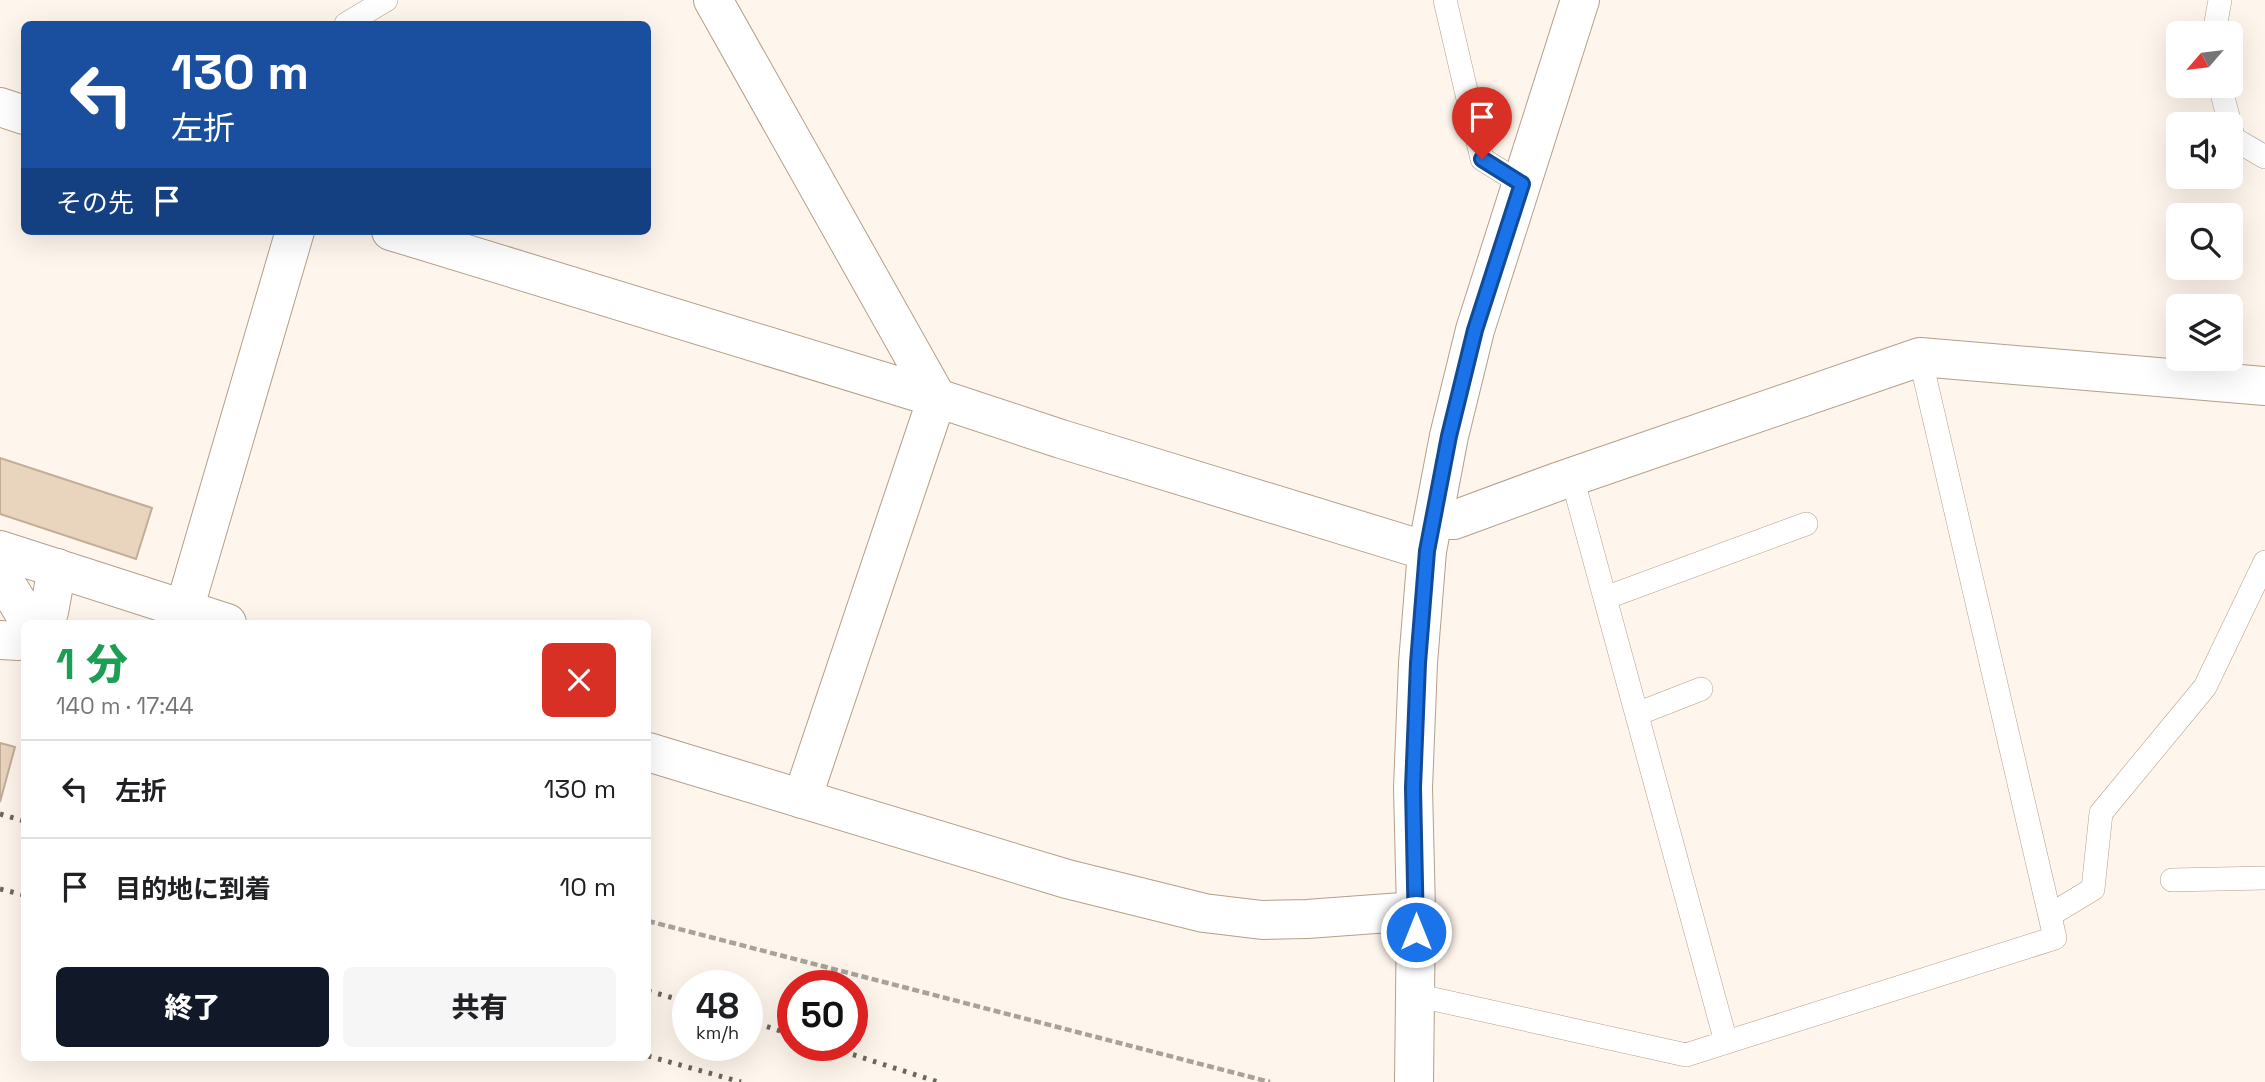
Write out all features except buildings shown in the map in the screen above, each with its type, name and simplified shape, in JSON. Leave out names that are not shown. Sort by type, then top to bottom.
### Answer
[{"type":"street","points":[[713,0],[937,398],[802,799]]},
{"type":"street","points":[[1414,1082],[1416,911],[1413,788],[1418,663],[1430,536],[1449,436],[1475,330],[1580,0]]},
{"type":"street","points":[[0,107],[21,114]]},
{"type":"street","points":[[184,610],[294,235]]},
{"type":"street","points":[[404,235],[937,398],[1061,439],[1430,536],[1454,520],[1920,357],[2265,386]]},
{"type":"street","points":[[0,550],[217,620]]},
{"type":"street","points":[[43,620],[49,612],[57,569]]},
{"type":"street","points":[[0,579],[4,580],[28,620]]},
{"type":"street","points":[[0,640],[21,639]]},
{"type":"street","points":[[651,753],[1068,879],[1204,913],[1262,920],[1416,911]]},
{"type":"lane","points":[[351,21],[386,0]]},
{"type":"lane","points":[[1445,0],[1482,159],[1522,184]]},
{"type":"lane","points":[[2216,21],[2220,0]]},
{"type":"lane","points":[[2243,144],[2265,157]]},
{"type":"lane","points":[[1415,995],[1686,1055],[2055,938],[1920,357]]},
{"type":"lane","points":[[1572,477],[1726,1042]]},
{"type":"lane","points":[[1605,598],[1806,524]]},
{"type":"lane","points":[[2050,915],[2093,889],[2101,813],[2205,687],[2265,562]]},
{"type":"lane","points":[[1637,714],[1701,690]]},
{"type":"lane","points":[[2172,880],[2265,878]]},
{"type":"path","points":[[651,922],[1270,1082]]},
{"type":"railway","points":[[0,814],[21,820]]},
{"type":"railway","points":[[0,889],[21,894]]},
{"type":"railway","points":[[651,992],[672,998]]},
{"type":"railway","points":[[763,1025],[777,1030]]},
{"type":"railway","points":[[651,1057],[741,1082]]},
{"type":"railway","points":[[868,1059],[938,1082]]},
{"type":"route","points":[[1416,932],[1413,788],[1418,663],[1427,551],[1449,436],[1475,330],[1522,184],[1482,159]]}]
